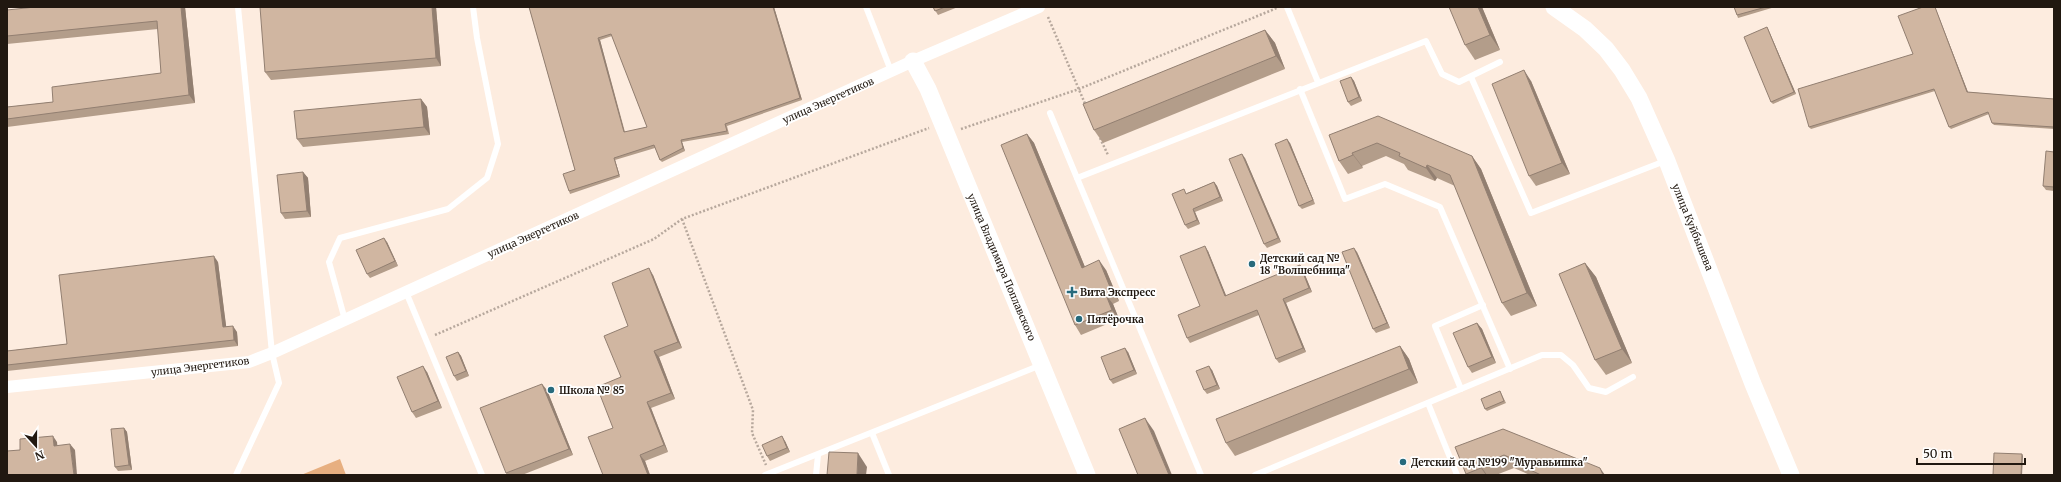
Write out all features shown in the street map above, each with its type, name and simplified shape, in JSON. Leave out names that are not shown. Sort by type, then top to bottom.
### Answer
[{"type":"main road","name":"улица Куйбышева","points":[[1554,7],[1584,29],[1606,49],[1622,70],[1639,98],[1667,161],[1753,384],[1791,475]]},
{"type":"main road","name":"улица Владимира Поплавского","points":[[913,61],[949,127],[1042,365],[1087,475]]},
{"type":"street","name":"улица Энергетиков","points":[[7,387],[249,362],[345,320],[913,61],[1043,10]]},
{"type":"lane","points":[[236,475],[279,382],[272,353],[238,7]]},
{"type":"lane","points":[[345,320],[329,262],[340,238],[448,209],[487,178],[498,144],[477,38],[473,7]]},
{"type":"lane","points":[[866,7],[891,71]]},
{"type":"lane","points":[[1287,7],[1318,82]]},
{"type":"lane","points":[[1077,178],[1300,89],[1426,41],[1442,74],[1459,82],[1500,62]]},
{"type":"lane","points":[[1471,77],[1531,213],[1667,161]]},
{"type":"lane","points":[[1300,89],[1345,199],[1385,184],[1440,207],[1510,369]]},
{"type":"lane","points":[[1050,112],[1201,475]]},
{"type":"lane","points":[[406,292],[427,339],[482,475]]},
{"type":"lane","points":[[1460,389],[1435,326],[1483,305]]},
{"type":"lane","points":[[1255,475],[1542,355],[1560,355],[1574,365],[1589,388],[1606,392],[1633,377]]},
{"type":"lane","points":[[767,474],[1042,365]]},
{"type":"lane","points":[[1428,403],[1457,475]]},
{"type":"lane","points":[[872,433],[889,475]]},
{"type":"lane","points":[[816,475],[818,455]]},
{"type":"path","points":[[427,339],[654,239],[682,219],[949,127],[1079,89],[1279,7]]},
{"type":"path","points":[[1043,10],[1088,110]]},
{"type":"path","points":[[1100,137],[1112,164]]},
{"type":"path","points":[[682,219],[753,410],[752,432],[767,474]]},
{"type":"shaded area","points":[[340,459],[346,475],[301,475]]},
{"type":"building","points":[[35,7],[181,7],[189,95],[7,119],[7,107],[53,102],[52,87],[161,73],[157,21],[7,36],[7,10]]},
{"type":"building","points":[[260,7],[432,7],[436,58],[265,72]]},
{"type":"building","points":[[529,7],[773,7],[800,98],[725,124],[727,131],[681,140],[683,148],[660,160],[654,145],[614,158],[619,175],[569,191],[563,174],[575,170]],"holes":[[[611,34],[647,127],[624,132],[598,38]]]},
{"type":"building","points":[[933,7],[945,7],[935,11]]},
{"type":"building","points":[[1449,7],[1478,7],[1490,35],[1465,45]]},
{"type":"building","points":[[1734,7],[1766,7],[1737,15]]},
{"type":"building","points":[[1923,7],[1935,7],[1967,92],[2054,99],[2054,127],[1992,123],[1988,112],[1949,127],[1934,89],[1809,127],[1798,89],[1913,54],[1898,16]]},
{"type":"building","points":[[1767,27],[1794,92],[1771,102],[1744,37]]},
{"type":"building","points":[[1265,30],[1276,56],[1094,130],[1083,104]]},
{"type":"building","points":[[1524,70],[1562,163],[1529,176],[1492,84]]},
{"type":"building","points":[[1351,77],[1359,97],[1348,102],[1340,81]]},
{"type":"building","points":[[421,99],[424,127],[297,139],[294,111]]},
{"type":"building","points":[[1378,116],[1472,156],[1527,293],[1502,303],[1450,175],[1427,165],[1426,168],[1399,156],[1400,153],[1377,143],[1352,153],[1353,155],[1339,161],[1329,135]]},
{"type":"building","points":[[1027,134],[1082,268],[1099,260],[1112,292],[1106,295],[1112,310],[1075,325],[1001,145]]},
{"type":"building","points":[[1287,139],[1313,200],[1299,206],[1275,144]]},
{"type":"building","points":[[2046,151],[2054,152],[2054,187],[2043,186]]},
{"type":"building","points":[[1242,154],[1278,238],[1264,244],[1229,159]]},
{"type":"building","points":[[303,172],[307,211],[281,213],[277,175]]},
{"type":"building","points":[[1214,182],[1220,197],[1193,209],[1197,220],[1185,225],[1172,194],[1184,189],[1186,194]]},
{"type":"building","points":[[384,238],[395,261],[367,274],[356,250]]},
{"type":"building","points":[[1205,246],[1225,296],[1300,265],[1309,288],[1283,299],[1303,348],[1276,359],[1257,310],[1187,338],[1178,315],[1200,306],[1180,256]]},
{"type":"building","points":[[1354,248],[1387,323],[1373,329],[1342,252]]},
{"type":"building","points":[[214,256],[223,327],[233,326],[234,340],[7,365],[7,351],[67,344],[59,275]]},
{"type":"building","points":[[1585,263],[1622,349],[1595,360],[1559,274]]},
{"type":"building","points":[[649,268],[678,342],[654,351],[671,393],[647,402],[664,445],[640,455],[648,475],[603,475],[588,437],[613,428],[597,387],[621,377],[604,336],[628,326],[612,283]]},
{"type":"building","points":[[1477,323],[1492,357],[1468,367],[1453,333]]},
{"type":"building","points":[[1400,346],[1409,369],[1226,443],[1216,419]]},
{"type":"building","points":[[1125,348],[1134,370],[1110,380],[1101,357]]},
{"type":"building","points":[[458,352],[466,371],[454,376],[446,357]]},
{"type":"building","points":[[423,366],[438,401],[412,412],[397,377]]},
{"type":"building","points":[[1209,366],[1217,385],[1204,390],[1196,371]]},
{"type":"building","points":[[542,384],[569,449],[506,473],[480,408]]},
{"type":"building","points":[[1500,391],[1504,401],[1485,409],[1481,399]]},
{"type":"building","points":[[1145,418],[1169,475],[1138,475],[1119,429]]},
{"type":"building","points":[[124,428],[129,465],[115,467],[111,429]]},
{"type":"building","points":[[1503,429],[1600,468],[1603,475],[1541,475],[1526,468],[1527,465],[1504,455],[1480,465],[1481,468],[1466,474],[1455,447]]},
{"type":"building","points":[[53,436],[54,446],[70,444],[74,475],[7,475],[7,451],[20,450],[20,439]]},
{"type":"building","points":[[782,436],[787,448],[767,456],[762,445]]},
{"type":"building","points":[[829,452],[858,453],[857,475],[827,475]]},
{"type":"building","points":[[1994,453],[2022,454],[2021,475],[1993,475]]},
{"type":"place","name":"Детский сад № 18 \"Волшебница\"","points":[[1252,264]]},
{"type":"place","name":"Вита Экспресс","points":[[1072,292]]},
{"type":"place","name":"Пятёрочка","points":[[1079,319]]},
{"type":"place","name":"Школа № 85","points":[[551,390]]},
{"type":"place","name":"Детский сад №199 \"Муравьишка\"","points":[[1403,462]]}]
